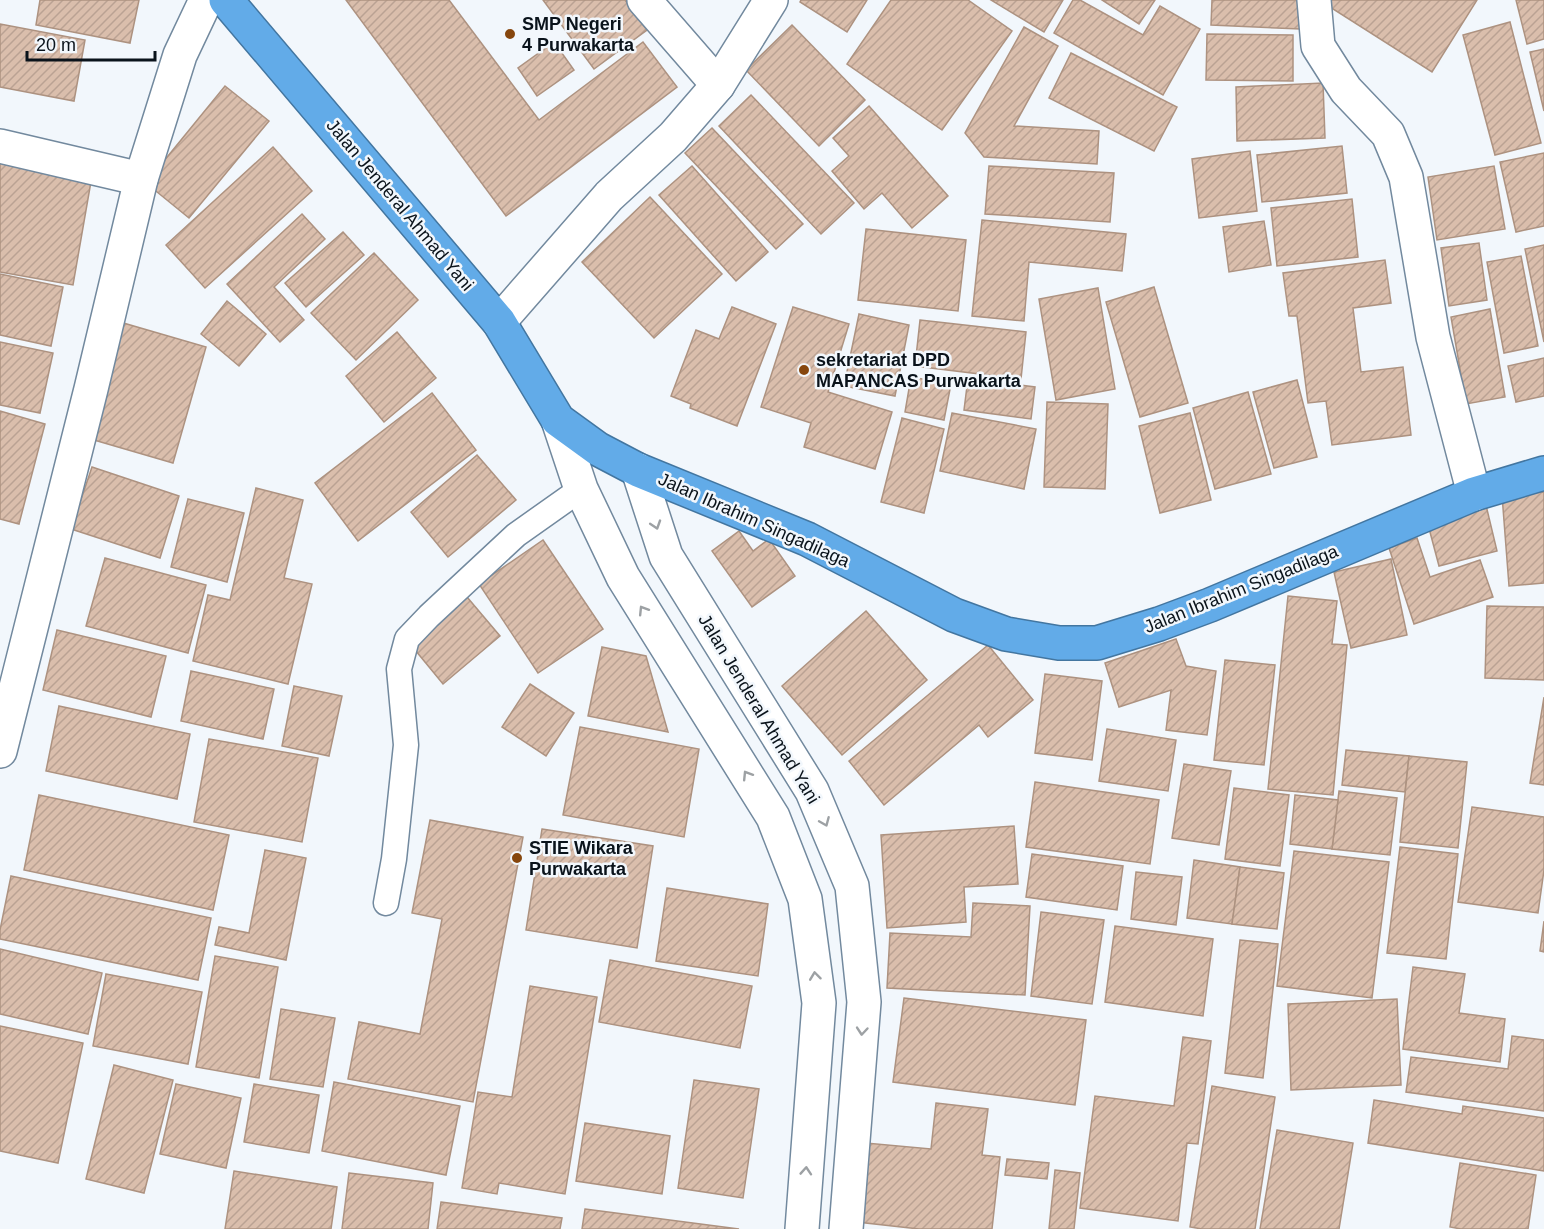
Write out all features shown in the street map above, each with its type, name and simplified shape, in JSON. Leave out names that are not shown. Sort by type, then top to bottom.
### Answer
[{"type":"highway","name":"Jalan Jenderal Ahmad Yani","points":[[226,0],[499,322],[558,420],[597,449],[638,470]]},
{"type":"highway","name":"Jalan Ibrahim Singadilaga","points":[[638,470],[807,539],[954,615],[1006,633],[1059,643],[1097,643],[1159,624],[1210,605],[1474,494],[1544,473]]},
{"type":"street","points":[[0,751],[91,389],[141,178],[180,54],[206,0]]},
{"type":"street","points":[[644,0],[718,84]]},
{"type":"street","points":[[499,322],[609,196],[673,137],[718,84],[771,0]]},
{"type":"street","points":[[1314,0],[1318,46],[1346,90],[1388,134],[1406,177],[1433,336],[1474,494]]},
{"type":"street","points":[[0,146],[141,178]]},
{"type":"street","name":"Jalan Jenderal Ahmad Yani","points":[[558,420],[580,489],[623,577],[773,816],[806,899],[819,1003],[802,1229]]},
{"type":"street","name":"Jalan Jenderal Ahmad Yani","points":[[638,470],[666,556],[812,791],[852,886],[864,1002],[847,1229]]},
{"type":"street","points":[[773,816],[812,791]]},
{"type":"street","points":[[812,1104],[855,1107]]},
{"type":"lane","points":[[386,903],[394,859],[406,745],[399,669],[407,639],[516,534],[580,489]]},
{"type":"building","points":[[40,0],[139,0],[130,43],[36,25]]},
{"type":"building","points":[[346,0],[449,0],[539,120],[643,42],[677,87],[506,216]]},
{"type":"building","points":[[543,0],[625,0],[647,30],[594,69]]},
{"type":"building","points":[[801,0],[867,0],[847,32],[800,2]]},
{"type":"building","points":[[891,0],[968,0],[1012,31],[942,130],[847,64]]},
{"type":"building","points":[[991,0],[1063,0],[1044,32]]},
{"type":"building","points":[[1073,0],[1080,0],[1143,35],[1160,6],[1200,29],[1163,95],[1054,33]]},
{"type":"building","points":[[1102,0],[1155,0],[1139,24]]},
{"type":"building","points":[[1212,0],[1301,0],[1300,29],[1211,25]]},
{"type":"building","points":[[1323,0],[1477,0],[1432,72],[1322,2]]},
{"type":"building","points":[[1516,0],[1544,0],[1544,39],[1527,44]]},
{"type":"building","points":[[1510,22],[1541,143],[1495,155],[1463,35]]},
{"type":"building","points":[[0,24],[85,40],[74,101],[0,87]]},
{"type":"building","points":[[792,25],[865,100],[819,146],[746,70]]},
{"type":"building","points":[[1024,27],[1058,46],[1014,126],[1099,131],[1097,164],[984,157],[965,133]]},
{"type":"building","points":[[1207,34],[1293,35],[1293,81],[1206,80]]},
{"type":"building","points":[[554,42],[574,70],[537,96],[518,68]]},
{"type":"building","points":[[1544,49],[1544,111],[1530,52]]},
{"type":"building","points":[[1071,53],[1177,107],[1154,151],[1049,98]]},
{"type":"building","points":[[1323,83],[1325,138],[1237,141],[1236,87]]},
{"type":"building","points":[[225,86],[269,121],[189,218],[146,183]]},
{"type":"building","points":[[751,95],[854,203],[821,234],[719,126]]},
{"type":"building","points":[[869,106],[948,196],[912,228],[882,193],[864,209],[832,171],[849,156],[833,138]]},
{"type":"building","points":[[712,128],[803,224],[776,249],[685,153]]},
{"type":"building","points":[[1342,146],[1347,193],[1262,202],[1257,155]]},
{"type":"building","points":[[273,147],[312,191],[205,288],[166,245]]},
{"type":"building","points":[[1250,151],[1257,211],[1199,218],[1192,159]]},
{"type":"building","points":[[1544,153],[1544,226],[1516,232],[1500,162]]},
{"type":"building","points":[[0,154],[93,170],[73,285],[0,272]]},
{"type":"building","points":[[692,166],[768,252],[736,281],[659,195]]},
{"type":"building","points":[[989,166],[1114,173],[1110,222],[985,214]]},
{"type":"building","points":[[1494,166],[1505,229],[1437,240],[1428,177]]},
{"type":"building","points":[[650,197],[722,274],[654,338],[582,262]]},
{"type":"building","points":[[1352,199],[1358,257],[1277,266],[1271,208]]},
{"type":"building","points":[[302,214],[325,239],[274,287],[304,320],[280,342],[227,284]]},
{"type":"building","points":[[982,220],[1126,234],[1122,271],[1029,262],[1024,321],[972,316]]},
{"type":"building","points":[[1264,221],[1271,265],[1229,272],[1223,227]]},
{"type":"building","points":[[866,229],[966,240],[958,311],[858,300]]},
{"type":"building","points":[[343,232],[364,255],[306,307],[285,283]]},
{"type":"building","points":[[1479,243],[1487,300],[1449,306],[1441,248]]},
{"type":"building","points":[[1544,245],[1544,342],[1525,249]]},
{"type":"building","points":[[374,253],[418,300],[356,360],[311,313]]},
{"type":"building","points":[[1521,256],[1538,346],[1504,353],[1487,262]]},
{"type":"building","points":[[1385,260],[1391,303],[1353,308],[1361,372],[1403,367],[1411,435],[1332,445],[1326,401],[1308,403],[1297,316],[1289,316],[1283,273]]},
{"type":"building","points":[[0,274],[63,287],[51,346],[0,335]]},
{"type":"building","points":[[1154,287],[1188,403],[1140,417],[1106,302]]},
{"type":"building","points":[[1098,288],[1115,389],[1056,400],[1039,299]]},
{"type":"building","points":[[227,301],[266,334],[239,366],[201,334]]},
{"type":"building","points":[[732,307],[776,324],[737,426],[690,408],[691,404],[671,396],[696,330],[719,339]]},
{"type":"building","points":[[793,307],[849,324],[828,392],[892,412],[875,469],[804,447],[811,423],[761,407]]},
{"type":"building","points":[[1490,309],[1505,397],[1466,404],[1451,317]]},
{"type":"building","points":[[859,314],[909,325],[895,396],[844,386]]},
{"type":"building","points":[[920,320],[1026,332],[1021,379],[915,366]]},
{"type":"building","points":[[120,322],[206,347],[173,463],[87,438]]},
{"type":"building","points":[[397,332],[436,378],[384,422],[346,376]]},
{"type":"building","points":[[0,342],[53,353],[40,413],[0,405]]},
{"type":"building","points":[[1544,358],[1544,396],[1516,402],[1508,366]]},
{"type":"building","points":[[911,377],[951,384],[944,420],[905,412]]},
{"type":"building","points":[[968,378],[1035,387],[1031,419],[964,410]]},
{"type":"building","points":[[1297,380],[1317,457],[1274,468],[1253,392]]},
{"type":"building","points":[[1248,392],[1271,474],[1215,489],[1193,408]]},
{"type":"building","points":[[432,393],[476,450],[358,541],[315,483]]},
{"type":"building","points":[[1047,402],[1108,404],[1105,489],[1044,487]]},
{"type":"building","points":[[0,411],[45,424],[19,524],[0,519]]},
{"type":"building","points":[[952,413],[1036,429],[1024,489],[940,471]]},
{"type":"building","points":[[1190,413],[1211,500],[1160,513],[1139,426]]},
{"type":"building","points":[[902,418],[944,429],[924,513],[881,502]]},
{"type":"building","points":[[477,455],[516,500],[448,557],[411,512]]},
{"type":"building","points":[[92,467],[179,496],[160,558],[71,529]]},
{"type":"building","points":[[256,488],[303,500],[284,578],[312,584],[288,684],[193,661],[208,595],[230,600]]},
{"type":"building","points":[[1544,492],[1544,583],[1509,586],[1502,495]]},
{"type":"building","points":[[188,499],[244,513],[227,582],[171,567]]},
{"type":"building","points":[[1485,501],[1497,551],[1439,566],[1426,517]]},
{"type":"building","points":[[739,531],[753,551],[769,539],[795,576],[752,607],[712,551]]},
{"type":"building","points":[[1417,538],[1430,577],[1480,560],[1493,597],[1414,624],[1389,548]]},
{"type":"building","points":[[543,540],[603,629],[538,673],[479,584]]},
{"type":"building","points":[[105,558],[206,585],[188,653],[86,626]]},
{"type":"building","points":[[1391,559],[1407,635],[1351,648],[1334,572]]},
{"type":"building","points":[[1288,596],[1337,601],[1332,644],[1347,645],[1333,795],[1268,789]]},
{"type":"building","points":[[467,597],[500,636],[443,684],[411,645]]},
{"type":"building","points":[[1487,606],[1544,607],[1544,680],[1485,678]]},
{"type":"building","points":[[866,611],[927,680],[842,755],[782,686]]},
{"type":"building","points":[[57,630],[166,656],[151,717],[43,690]]},
{"type":"building","points":[[1176,639],[1186,666],[1216,671],[1207,735],[1166,730],[1171,690],[1119,707],[1105,663]]},
{"type":"building","points":[[988,645],[1033,700],[988,737],[979,725],[884,805],[849,761]]},
{"type":"building","points":[[602,647],[646,656],[668,732],[588,716]]},
{"type":"building","points":[[1225,660],[1275,665],[1264,765],[1214,760]]},
{"type":"building","points":[[191,671],[274,689],[263,739],[181,721]]},
{"type":"building","points":[[1045,674],[1102,681],[1092,760],[1035,753]]},
{"type":"building","points":[[530,684],[574,713],[546,756],[502,727]]},
{"type":"building","points":[[294,686],[342,696],[329,756],[282,746]]},
{"type":"building","points":[[1544,697],[1544,785],[1530,783]]},
{"type":"building","points":[[59,706],[190,734],[177,799],[46,771]]},
{"type":"building","points":[[580,727],[699,749],[684,837],[563,815]]},
{"type":"building","points":[[1107,729],[1176,740],[1168,791],[1099,781]]},
{"type":"building","points":[[209,739],[318,758],[302,842],[194,822]]},
{"type":"building","points":[[1346,750],[1409,756],[1405,792],[1342,785]]},
{"type":"building","points":[[1409,756],[1467,762],[1458,848],[1400,842]]},
{"type":"building","points":[[1184,764],[1231,771],[1219,845],[1172,838]]},
{"type":"building","points":[[1035,782],[1159,800],[1150,864],[1026,847]]},
{"type":"building","points":[[1234,788],[1289,795],[1280,866],[1225,859]]},
{"type":"building","points":[[1339,791],[1397,798],[1390,855],[1332,849]]},
{"type":"building","points":[[39,795],[229,835],[213,910],[24,870]]},
{"type":"building","points":[[1295,795],[1338,800],[1332,849],[1290,844]]},
{"type":"building","points":[[1472,807],[1544,817],[1544,870],[1538,913],[1458,902]]},
{"type":"building","points":[[430,820],[523,837],[473,1102],[348,1079],[359,1022],[420,1034],[442,919],[412,913]]},
{"type":"building","points":[[1014,826],[1018,884],[964,887],[966,922],[887,928],[881,835]]},
{"type":"building","points":[[542,829],[653,846],[637,948],[526,930]]},
{"type":"building","points":[[1400,847],[1458,854],[1446,959],[1387,953]]},
{"type":"building","points":[[265,850],[306,858],[286,960],[215,945],[219,927],[249,933]]},
{"type":"building","points":[[1294,851],[1389,862],[1372,998],[1277,986]]},
{"type":"building","points":[[1032,854],[1123,866],[1117,910],[1026,897]]},
{"type":"building","points":[[1194,860],[1240,867],[1232,924],[1187,918]]},
{"type":"building","points":[[1240,867],[1284,873],[1277,929],[1232,924]]},
{"type":"building","points":[[1136,872],[1182,877],[1176,925],[1131,919]]},
{"type":"building","points":[[11,876],[211,918],[198,980],[0,939]]},
{"type":"building","points":[[667,888],[768,904],[758,976],[656,961]]},
{"type":"building","points":[[973,903],[1030,906],[1025,995],[887,988],[890,933],[971,937]]},
{"type":"building","points":[[1041,912],[1104,920],[1092,1004],[1031,996]]},
{"type":"building","points":[[1544,921],[1544,952],[1540,951]]},
{"type":"building","points":[[1115,926],[1213,939],[1203,1016],[1105,1002]]},
{"type":"building","points":[[1240,940],[1278,944],[1263,1078],[1225,1073]]},
{"type":"building","points":[[0,949],[102,973],[88,1034],[0,1014]]},
{"type":"building","points":[[215,956],[278,967],[259,1078],[196,1067]]},
{"type":"building","points":[[610,960],[752,986],[740,1048],[599,1022]]},
{"type":"building","points":[[1413,967],[1465,974],[1459,1013],[1505,1019],[1500,1062],[1403,1049]]},
{"type":"building","points":[[106,974],[202,992],[188,1064],[93,1046]]},
{"type":"building","points":[[530,986],[597,997],[565,1194],[499,1183],[497,1194],[462,1188],[478,1092],[512,1097]]},
{"type":"building","points":[[904,998],[1086,1020],[1075,1105],[893,1082]]},
{"type":"building","points":[[1397,999],[1401,1085],[1291,1090],[1288,1004]]},
{"type":"building","points":[[281,1009],[335,1018],[323,1087],[270,1079]]},
{"type":"building","points":[[0,1026],[83,1043],[58,1163],[0,1151]]},
{"type":"building","points":[[1512,1036],[1544,1040],[1544,1111],[1406,1092],[1411,1057],[1508,1069]]},
{"type":"building","points":[[1183,1037],[1211,1041],[1198,1144],[1187,1143],[1178,1221],[1080,1208],[1095,1096],[1174,1106]]},
{"type":"building","points":[[114,1065],[173,1080],[144,1193],[86,1179]]},
{"type":"building","points":[[694,1080],[759,1089],[743,1198],[678,1188]]},
{"type":"building","points":[[334,1082],[460,1106],[446,1175],[322,1151]]},
{"type":"building","points":[[176,1084],[241,1098],[226,1168],[160,1154]]},
{"type":"building","points":[[254,1084],[319,1095],[309,1153],[244,1142]]},
{"type":"building","points":[[1212,1086],[1275,1097],[1255,1229],[1190,1227]]},
{"type":"building","points":[[1374,1100],[1462,1114],[1463,1106],[1544,1118],[1544,1171],[1368,1143]]},
{"type":"building","points":[[936,1103],[988,1109],[982,1155],[1000,1157],[992,1229],[919,1229],[857,1222],[866,1143],[931,1149]]},
{"type":"building","points":[[585,1123],[670,1136],[662,1194],[576,1181]]},
{"type":"building","points":[[1277,1130],[1353,1143],[1339,1229],[1260,1229]]},
{"type":"building","points":[[1007,1159],[1049,1163],[1047,1179],[1005,1175]]},
{"type":"building","points":[[1460,1163],[1536,1175],[1528,1229],[1450,1227]]},
{"type":"building","points":[[1055,1170],[1080,1173],[1074,1229],[1049,1229]]},
{"type":"building","points":[[234,1171],[337,1187],[331,1229],[225,1229]]},
{"type":"building","points":[[349,1173],[433,1183],[428,1229],[342,1229]]},
{"type":"building","points":[[441,1202],[562,1218],[560,1229],[437,1229]]},
{"type":"building","points":[[585,1209],[739,1229],[582,1229]]},
{"type":"place","name":"SMP Negeri 4 Purwakarta","points":[[510,34]]},
{"type":"place","name":"sekretariat DPD MAPANCAS Purwakarta","points":[[804,370]]},
{"type":"place","name":"STIE Wikara Purwakarta","points":[[517,858]]}]
